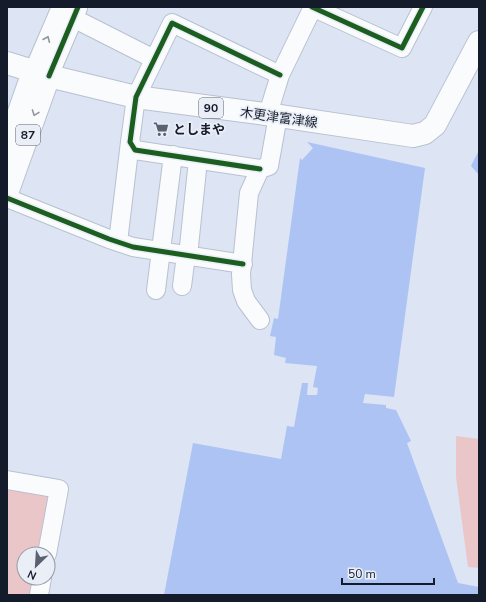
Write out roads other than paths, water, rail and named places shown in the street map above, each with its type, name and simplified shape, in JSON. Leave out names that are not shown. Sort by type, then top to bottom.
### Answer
[{"type":"main road","name":"木更津富津線","points":[[7,63],[41,74],[136,97],[273,115],[406,136],[418,136],[426,133],[435,125],[479,42]]},
{"type":"main road","name":"87","points":[[7,146],[41,74]]},
{"type":"main road","name":"87","points":[[7,193],[41,74]]},
{"type":"street","points":[[130,142],[135,150],[260,169],[269,166],[273,115],[280,75],[313,7],[402,48],[423,7]]},
{"type":"street","points":[[41,74],[65,10],[154,59]]},
{"type":"street","points":[[118,242],[136,97],[172,23],[280,75]]},
{"type":"street","points":[[156,290],[173,156]]},
{"type":"street","points":[[182,286],[198,160]]},
{"type":"street","points":[[260,169],[249,193],[241,274],[242,290],[246,301],[260,320]]},
{"type":"street","points":[[7,198],[133,247],[242,264]]},
{"type":"street","points":[[7,480],[59,489],[48,546]]},
{"type":"water","points":[[307,142],[425,168],[394,397],[365,394],[363,403],[386,405],[386,408],[396,410],[411,441],[407,443],[458,583],[479,587],[479,595],[164,595],[193,443],[281,459],[287,426],[294,427],[302,383],[308,383],[307,395],[317,395],[318,388],[313,387],[317,366],[285,363],[286,358],[274,355],[276,337],[270,336],[274,318],[278,319],[300,158],[302,160],[313,148]]},
{"type":"water","points":[[479,150],[479,175],[471,166]]},
{"type":"place","name":"としまや","points":[[161,129]]}]
